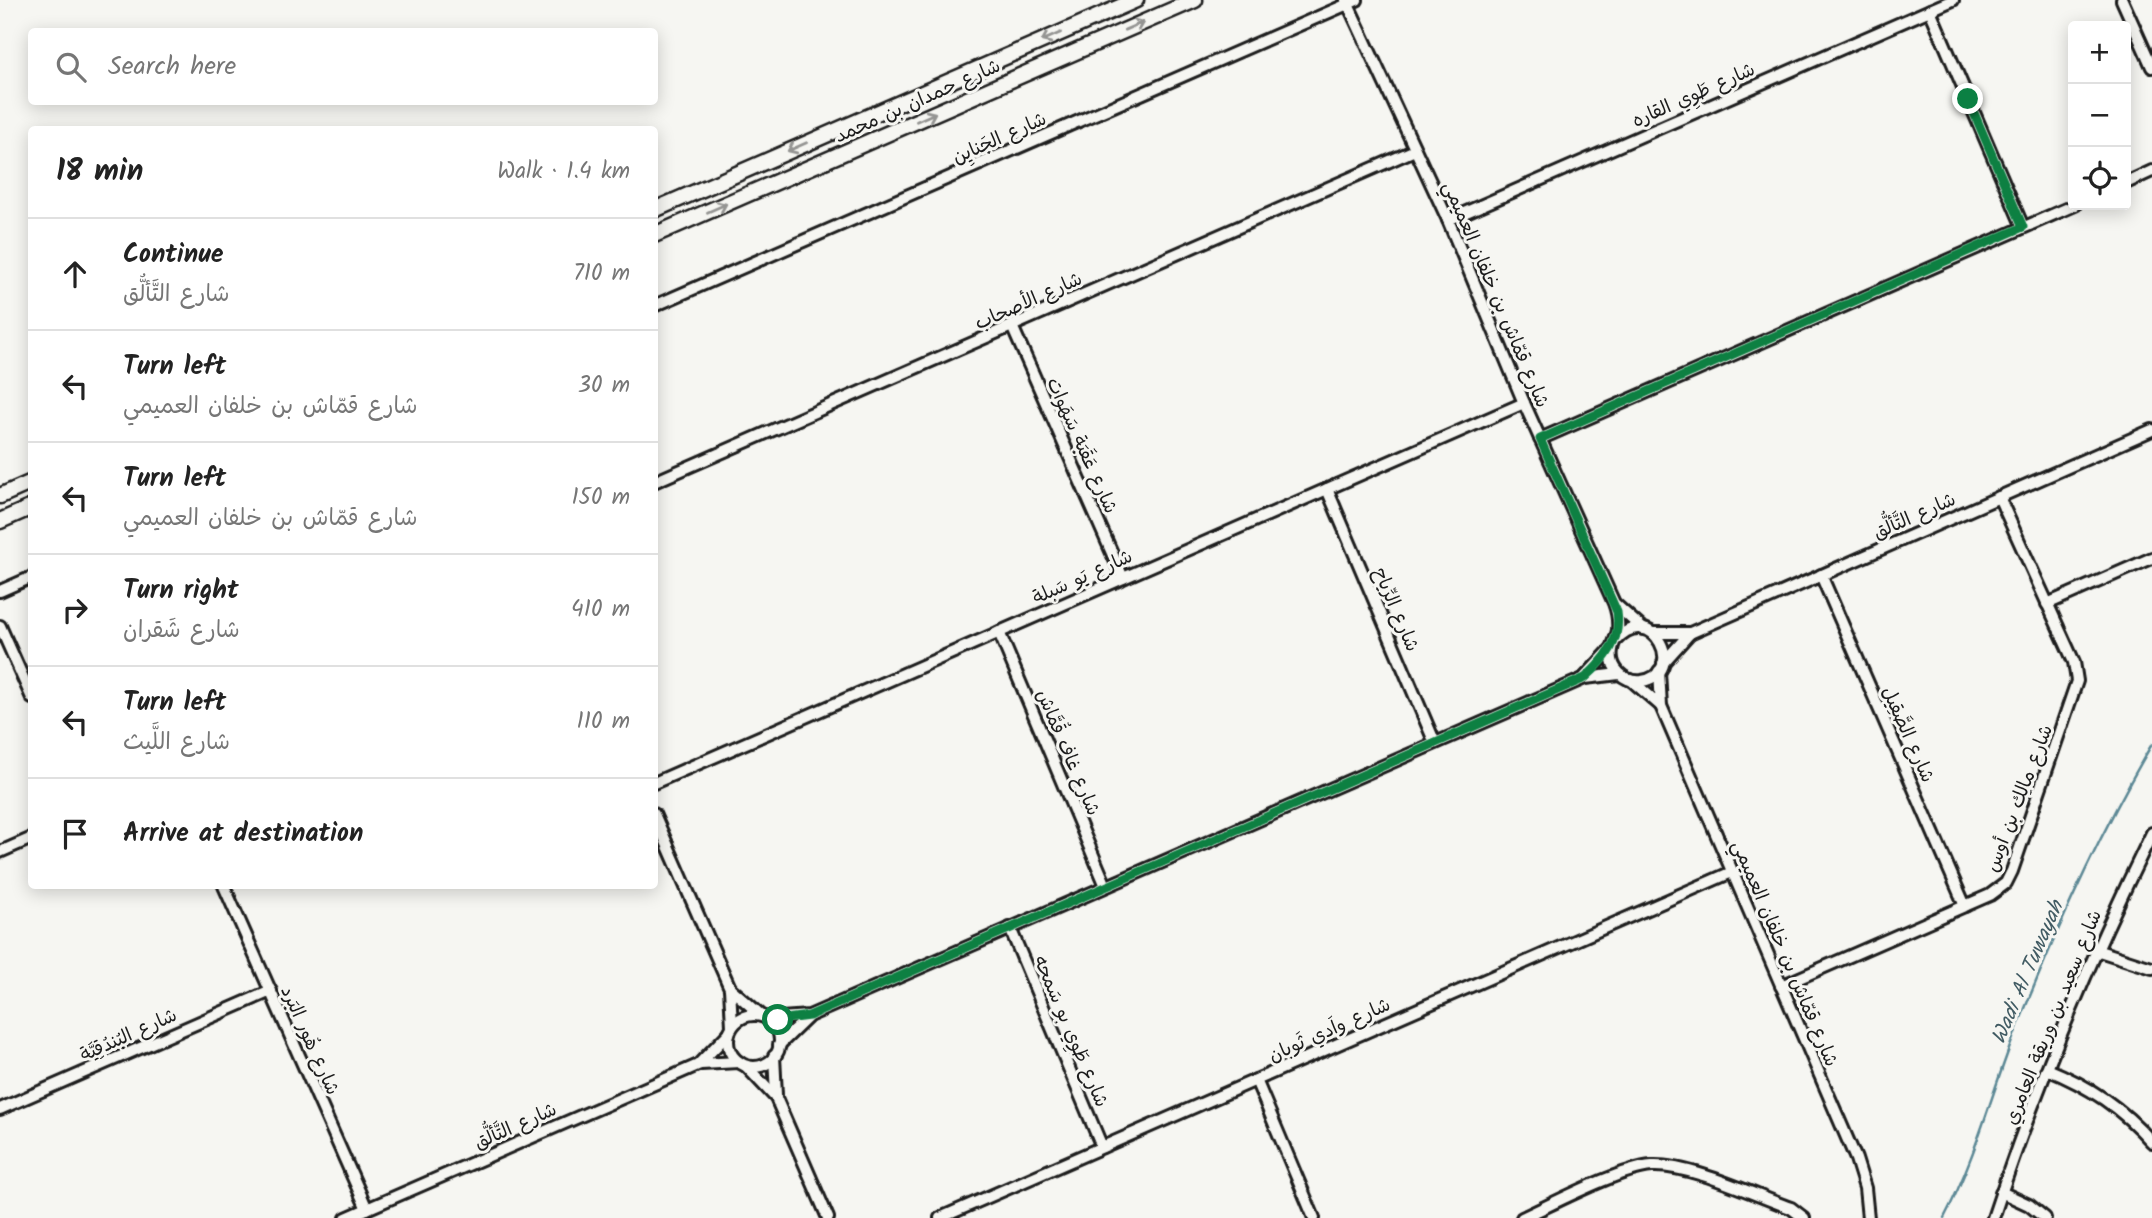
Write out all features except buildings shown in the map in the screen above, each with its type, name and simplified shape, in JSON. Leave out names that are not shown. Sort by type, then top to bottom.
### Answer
[{"type":"main road","name":"شارع حمدان بن محمد","points":[[658,208],[1136,0]]},
{"type":"main road","name":"شارع حمدان بن محمد","points":[[658,233],[1195,0]]},
{"type":"main road","points":[[0,496],[28,484]]},
{"type":"main road","points":[[0,521],[28,509]]},
{"type":"street","name":"شارع طَوِي القاره","points":[[1448,220],[1953,0]]},
{"type":"street","points":[[2122,0],[2152,67]]},
{"type":"street","name":"شارع قمّاش بن خلفان العميمي","points":[[1350,1],[1614,603],[1618,621],[1614,644]]},
{"type":"street","name":"شارع الجَنايِن","points":[[658,304],[1350,1]]},
{"type":"street","points":[[1930,10],[2023,227]]},
{"type":"street","name":"شارع الأصحاب","points":[[658,480],[1415,150]]},
{"type":"street","points":[[2131,181],[2152,171]]},
{"type":"street","points":[[1540,439],[2068,208]]},
{"type":"street","name":"شارع عَقَبَة سَهَوات","points":[[1012,326],[1123,578]]},
{"type":"street","name":"شارع يَو سَبلة","points":[[658,781],[1524,403]]},
{"type":"street","name":"شارع التَّألُّق","points":[[1661,667],[1690,633],[2152,430]]},
{"type":"street","name":"شارع الرِّياح","points":[[1327,489],[1436,743]]},
{"type":"street","name":"شارع مالِك بن أوس","points":[[1781,986],[1996,892],[2009,877],[2075,694],[2077,675],[2074,662],[1999,497]]},
{"type":"street","points":[[2047,604],[2152,558]]},
{"type":"street","name":"شارع الصَّقِيل","points":[[1821,575],[1965,906]]},
{"type":"street","points":[[0,591],[28,579]]},
{"type":"street","name":"شارع قمّاش بن خلفان العميمي","points":[[1614,603],[1649,631]]},
{"type":"street","points":[[0,626],[28,689]]},
{"type":"street","points":[[1585,678],[1625,631],[1649,631],[1663,647],[1661,667],[1643,681],[1631,680],[1619,674],[1613,664],[1614,644]]},
{"type":"street","name":"شارع التَّألُّق","points":[[1649,631],[1690,633]]},
{"type":"street","name":"شارع غاف قُمَّاش","points":[[999,632],[1106,886]]},
{"type":"street","name":"شارع قمّاش بن خلفان العميمي","points":[[1661,667],[1661,706],[1856,1159],[1865,1188],[1868,1218]]},
{"type":"street","points":[[743,1064],[764,1064],[809,1016],[1585,678],[1619,674]]},
{"type":"street","name":"شارع قمّاش بن خلفان العميمي","points":[[1631,680],[1661,706]]},
{"type":"street","points":[[658,823],[730,988],[731,1029],[728,1046],[776,1098]]},
{"type":"street","name":"شارع سعيد بن وريقة العامري","points":[[1993,1218],[2047,1069],[2096,950],[2152,835]]},
{"type":"street","points":[[0,852],[28,840]]},
{"type":"street","name":"شارع واَدي ثَوبان","points":[[940,1218],[1732,872]]},
{"type":"street","name":"شارع هُور البَرد","points":[[225,889],[367,1209]]},
{"type":"street","name":"شارع طَوِي بو سَمحه","points":[[1010,928],[1102,1147]]},
{"type":"street","points":[[2096,950],[2152,968]]},
{"type":"street","points":[[730,988],[776,1028],[779,1045]]},
{"type":"street","name":"شارع البُندُقِيَّة","points":[[0,1109],[271,991]]},
{"type":"street","points":[[731,1029],[746,1016],[809,1016]]},
{"type":"street","name":"شارع التَّألُّق","points":[[698,1065],[731,1029]]},
{"type":"street","points":[[774,1056],[776,1098],[828,1218]]},
{"type":"street","name":"شارع التَّألُّق","points":[[346,1218],[698,1065],[743,1064]]},
{"type":"street","points":[[2047,1069],[2095,1092],[2118,1107],[2152,1142]]},
{"type":"street","points":[[1256,1080],[1314,1218]]},
{"type":"street","points":[[1522,1218],[1626,1173],[1662,1166],[1686,1171],[1791,1208],[1804,1218]]},
{"type":"street","points":[[2001,1192],[2029,1205],[2045,1218]]},
{"type":"waterway","name":"Wadi Al Tuwayah","points":[[1944,1218],[1965,1173],[2015,1033],[2061,922],[2113,814],[2152,744]]},
{"type":"route","points":[[778,1020],[809,1016],[1585,678],[1600,664],[1616,640],[1617,612],[1540,439],[2023,227],[1968,99]]}]
